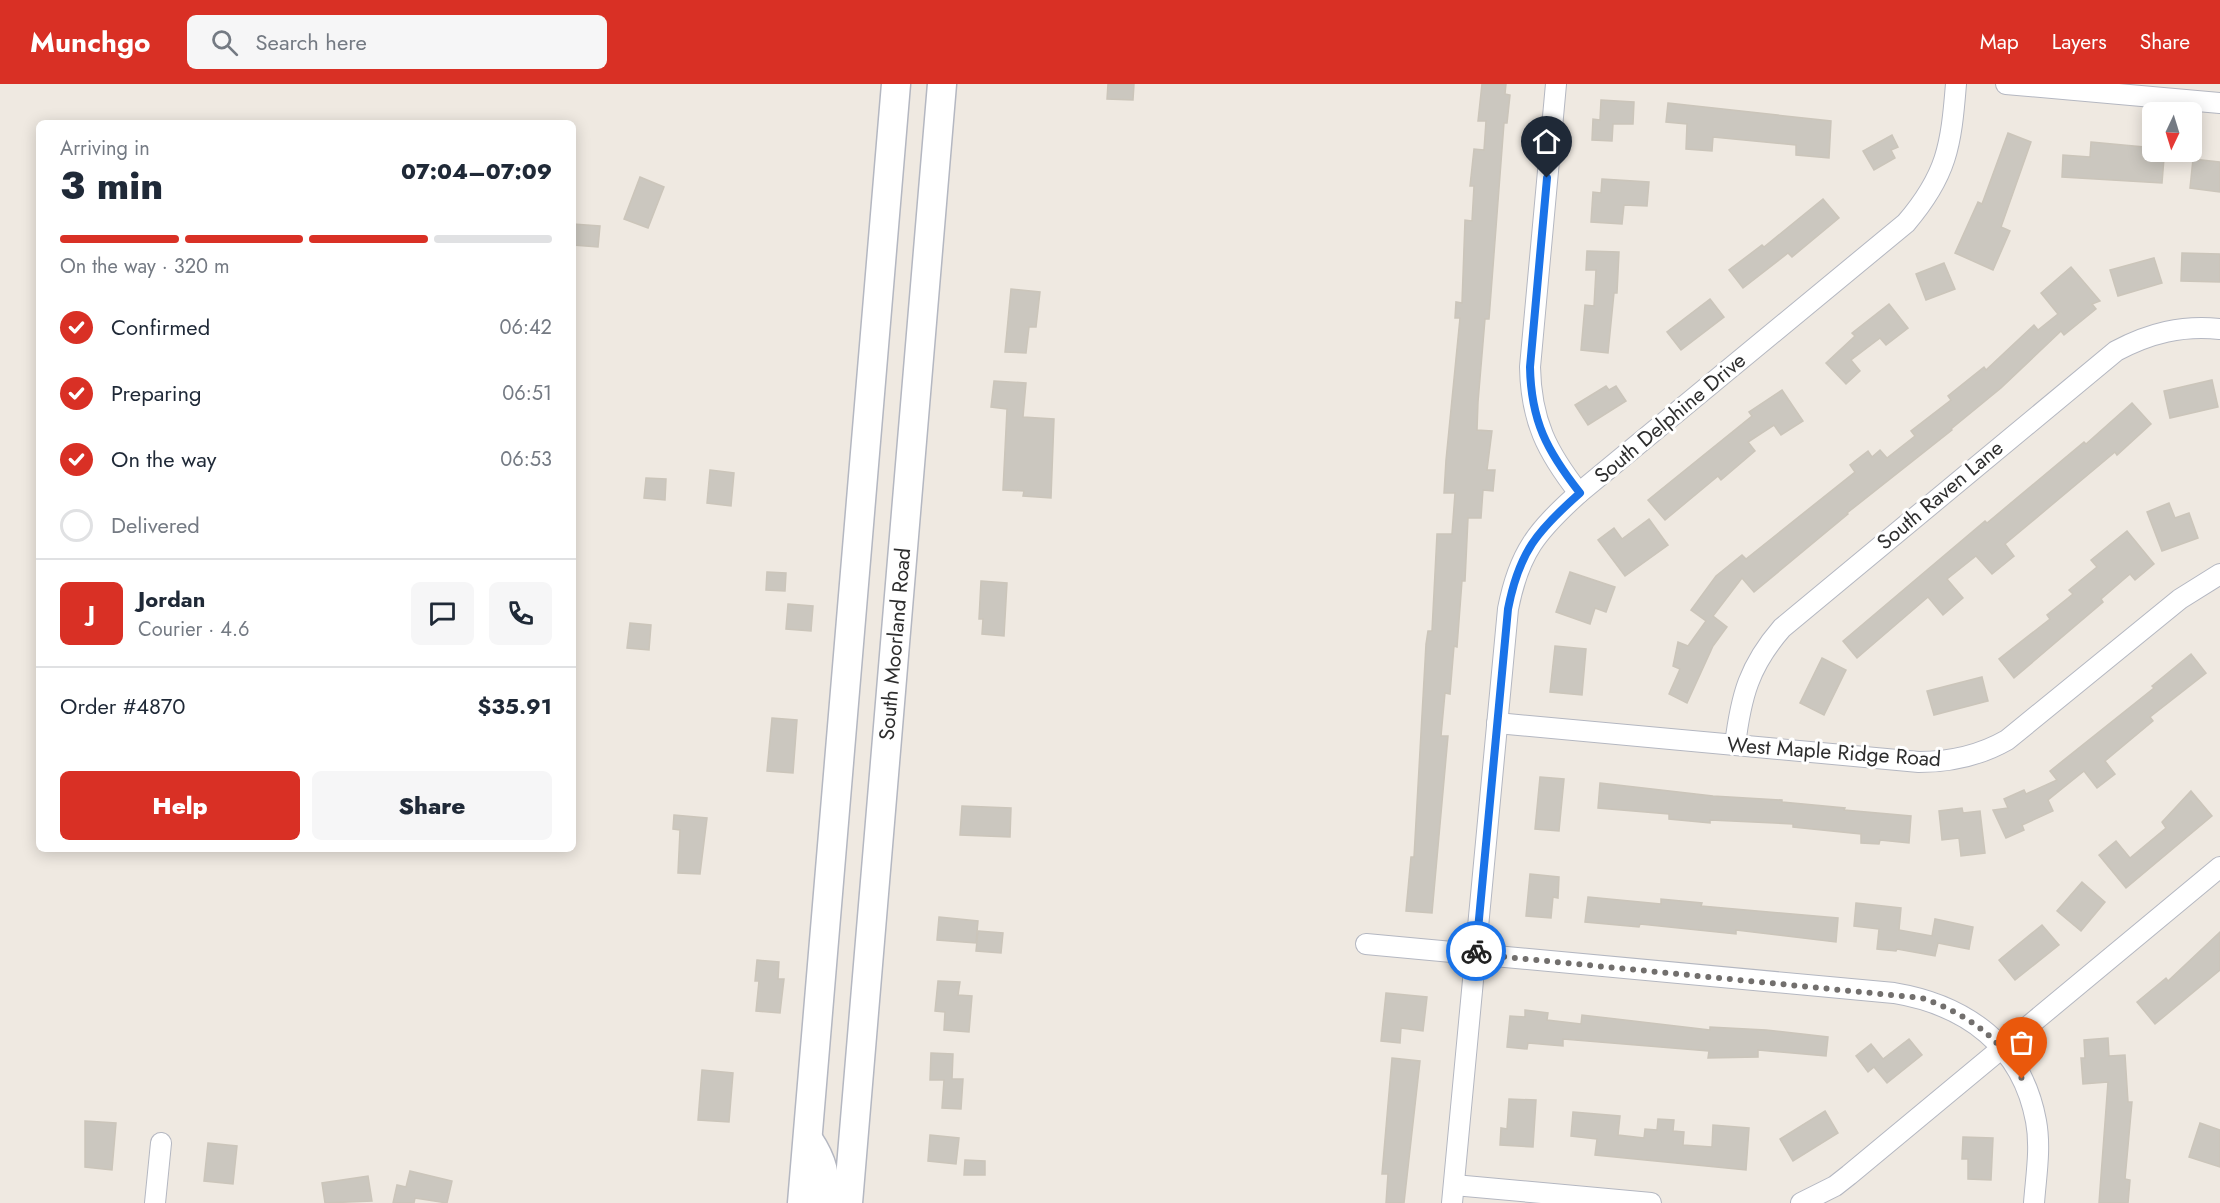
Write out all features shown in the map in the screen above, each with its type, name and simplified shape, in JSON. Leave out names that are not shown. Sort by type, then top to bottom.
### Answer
[{"type":"main road","points":[[802,1203],[896,84]]},
{"type":"main road","name":"South Moorland Road","points":[[848,1203],[942,84]]},
{"type":"main road","points":[[870,388],[917,391]]},
{"type":"main road","points":[[813,1067],[840,1083],[840,1114],[852,1163]]},
{"type":"main road","points":[[808,1138],[821,1158],[825,1172],[825,1203]]},
{"type":"street","points":[[1556,84],[1530,367],[1530,393],[1536,419],[1547,447],[1580,493]]},
{"type":"street","name":"South Delphine Drive","points":[[1453,1194],[1508,609],[1513,583],[1533,539],[1549,520],[1906,224],[1924,202],[1947,157],[1953,130],[1956,84]]},
{"type":"street","points":[[2006,84],[2220,103]]},
{"type":"street","name":"South Raven Lane","points":[[1735,746],[1744,690],[1766,646],[1782,628],[2116,351],[2158,332],[2183,328],[2220,329]]},
{"type":"street","name":"West Maple Ridge Road","points":[[1497,723],[1735,746],[1919,762],[1943,762],[1974,755],[1997,746],[2023,729],[2180,599],[2220,574]]},
{"type":"street","points":[[1801,1203],[1850,1176],[2220,867]]},
{"type":"street","points":[[1366,944],[1922,998],[1962,1014],[1980,1026],[2014,1064],[2029,1095],[2036,1122],[2038,1146],[2034,1203]]},
{"type":"street","points":[[155,1203],[160,1143]]},
{"type":"street","points":[[1453,1194],[1651,1203]]},
{"type":"building","points":[[1108,84],[1134,84],[1133,100],[1107,99]]},
{"type":"building","points":[[1482,84],[1506,84],[1505,94],[1510,95],[1507,123],[1504,123],[1489,319],[1485,319],[1478,402],[1477,430],[1492,431],[1487,470],[1495,470],[1493,491],[1483,490],[1481,518],[1468,518],[1465,581],[1462,581],[1457,647],[1454,646],[1450,694],[1445,693],[1441,736],[1448,736],[1432,913],[1406,911],[1411,857],[1414,857],[1426,644],[1428,631],[1432,631],[1437,534],[1452,534],[1455,493],[1444,493],[1460,318],[1455,318],[1456,302],[1462,303],[1465,220],[1472,221],[1474,186],[1470,186],[1474,149],[1484,150],[1486,121],[1478,121]]},
{"type":"building","points":[[1601,100],[1634,102],[1633,124],[1613,124],[1612,141],[1592,140],[1593,119],[1600,120]]},
{"type":"building","points":[[1668,103],[1831,121],[1829,158],[1796,155],[1796,145],[1713,137],[1712,151],[1686,149],[1687,124],[1666,122]]},
{"type":"building","points":[[2008,133],[2031,142],[2001,227],[2010,231],[1993,270],[1955,253],[1978,202],[1982,204]]},
{"type":"building","points":[[1892,135],[1898,147],[1891,150],[1895,158],[1874,170],[1863,151]]},
{"type":"building","points":[[2091,142],[2142,147],[2142,162],[2164,162],[2162,183],[2062,177],[2063,155],[2090,157]]},
{"type":"building","points":[[2202,160],[2220,162],[2220,192],[2190,188],[2193,162],[2202,162]]},
{"type":"building","points":[[640,177],[664,187],[648,228],[624,219]]},
{"type":"building","points":[[1602,179],[1649,182],[1647,206],[1624,205],[1622,224],[1591,222],[1593,192],[1601,193]]},
{"type":"building","points":[[1823,199],[1839,218],[1792,257],[1788,253],[1743,288],[1729,270],[1762,245],[1764,247]]},
{"type":"building","points":[[576,224],[600,226],[598,247],[576,245]]},
{"type":"building","points":[[1587,251],[1619,252],[1617,293],[1614,293],[1608,353],[1581,350],[1585,305],[1594,306],[1596,270],[1586,270]]},
{"type":"building","points":[[2182,253],[2220,254],[2220,282],[2181,281]]},
{"type":"building","points":[[2154,258],[2162,283],[2118,296],[2110,270]]},
{"type":"building","points":[[1944,263],[1955,289],[1926,300],[1916,274]]},
{"type":"building","points":[[2071,267],[2100,301],[2092,304],[2096,309],[2064,335],[2061,331],[2001,388],[1952,430],[1847,513],[1754,592],[1742,578],[1713,616],[1727,627],[1713,646],[1687,703],[1669,694],[1680,669],[1673,666],[1678,642],[1688,646],[1706,621],[1691,610],[1716,576],[1742,555],[1746,559],[1855,472],[1850,465],[1868,451],[1872,457],[1880,450],[1887,458],[1915,436],[1911,431],[1951,400],[1948,396],[1984,367],[1986,370],[2034,325],[2038,330],[2058,314],[2041,293]]},
{"type":"building","points":[[1011,289],[1040,292],[1036,327],[1029,327],[1026,353],[1005,352]]},
{"type":"building","points":[[1710,299],[1724,317],[1681,350],[1667,332]]},
{"type":"building","points":[[1889,304],[1908,328],[1886,345],[1880,338],[1851,360],[1860,371],[1846,384],[1826,363],[1855,336],[1852,333]]},
{"type":"building","points":[[2212,380],[2218,407],[2170,418],[2164,391]]},
{"type":"building","points":[[994,381],[1026,383],[1023,417],[1054,419],[1051,498],[1023,496],[1024,491],[1003,490],[1007,409],[991,407]]},
{"type":"building","points":[[1606,386],[1609,390],[1616,386],[1626,401],[1588,425],[1575,405]]},
{"type":"building","points":[[1782,390],[1803,421],[1781,435],[1774,425],[1748,442],[1755,451],[1721,480],[1718,476],[1665,520],[1648,500],[1752,416],[1749,412]]},
{"type":"building","points":[[2132,403],[2151,424],[2117,455],[2115,452],[2005,544],[2014,556],[1992,574],[1976,556],[1947,579],[1963,598],[1943,615],[1928,597],[1857,658],[1843,641],[1985,521],[1987,523],[2084,442],[2086,444]]},
{"type":"building","points":[[710,470],[734,473],[731,506],[707,503]]},
{"type":"building","points":[[646,478],[666,479],[665,500],[644,498]]},
{"type":"building","points":[[2169,503],[2175,518],[2189,513],[2198,538],[2162,551],[2147,512]]},
{"type":"building","points":[[1649,519],[1668,545],[1625,576],[1598,540],[1614,528],[1622,539]]},
{"type":"building","points":[[2127,531],[2154,564],[2135,580],[2130,574],[2101,599],[2103,602],[2014,678],[1999,659],[2050,619],[2047,615],[2073,594],[2069,590],[2097,567],[2091,560]]},
{"type":"building","points":[[767,572],[786,573],[785,591],[766,590]]},
{"type":"building","points":[[1570,572],[1615,587],[1606,612],[1595,608],[1590,624],[1556,612]]},
{"type":"building","points":[[981,581],[1007,583],[1004,636],[982,634],[983,619],[979,619]]},
{"type":"building","points":[[788,604],[813,606],[811,631],[786,629]]},
{"type":"building","points":[[630,623],[651,625],[649,650],[627,648]]},
{"type":"building","points":[[1555,646],[1586,649],[1582,695],[1550,692]]},
{"type":"building","points":[[2191,654],[2206,673],[2150,717],[2153,721],[2105,761],[2115,774],[2097,788],[2084,771],[2048,800],[2053,811],[2022,825],[2024,830],[2006,838],[1993,810],[2008,808],[2004,799],[2024,790],[2026,794],[2057,780],[2050,771],[2154,688],[2152,686]]},
{"type":"building","points":[[1822,658],[1846,670],[1824,715],[1800,703]]},
{"type":"building","points":[[1982,677],[1988,701],[1934,715],[1927,691]]},
{"type":"building","points":[[772,718],[797,720],[793,773],[767,771]]},
{"type":"building","points":[[1540,777],[1564,779],[1559,831],[1535,829]]},
{"type":"building","points":[[1600,783],[1713,796],[1782,800],[1782,802],[1845,808],[1844,810],[1911,816],[1909,843],[1880,840],[1879,844],[1861,843],[1861,834],[1793,827],[1793,824],[1710,820],[1710,823],[1669,819],[1669,814],[1598,808]]},
{"type":"building","points":[[2191,791],[2212,816],[2126,888],[2099,855],[2116,841],[2130,858],[2166,828],[2162,822]]},
{"type":"building","points":[[962,806],[1011,808],[1010,837],[960,835]]},
{"type":"building","points":[[1962,808],[1963,813],[1980,811],[1985,853],[1961,856],[1959,838],[1942,840],[1939,811]]},
{"type":"building","points":[[674,815],[707,818],[700,874],[678,873],[680,830],[673,829]]},
{"type":"building","points":[[1530,874],[1559,877],[1558,898],[1553,897],[1551,918],[1526,916]]},
{"type":"building","points":[[2082,882],[2105,902],[2081,931],[2057,911]]},
{"type":"building","points":[[1588,897],[1661,904],[1661,899],[1702,903],[1701,906],[1838,918],[1836,942],[1736,930],[1736,934],[1640,924],[1639,927],[1585,922]]},
{"type":"building","points":[[1856,903],[1901,908],[1899,930],[1932,936],[1935,919],[1973,927],[1969,949],[1938,943],[1935,956],[1897,949],[1896,951],[1877,949],[1879,929],[1854,926]]},
{"type":"building","points":[[939,917],[978,921],[976,943],[937,940]]},
{"type":"building","points":[[2042,925],[2059,945],[2015,980],[1999,960]]},
{"type":"building","points":[[978,931],[1003,933],[1001,953],[976,951]]},
{"type":"building","points":[[2220,932],[2220,970],[2155,1024],[2137,1002],[2166,978],[2168,981]]},
{"type":"building","points":[[757,960],[779,962],[778,979],[784,979],[780,1013],[756,1011],[759,981],[755,981]]},
{"type":"building","points":[[938,981],[960,982],[958,995],[972,996],[969,1032],[944,1030],[945,1012],[935,1011]]},
{"type":"building","points":[[1386,993],[1427,997],[1423,1031],[1401,1028],[1400,1043],[1381,1041]]},
{"type":"building","points":[[1525,1010],[1548,1013],[1547,1020],[1581,1024],[1582,1015],[1710,1030],[1710,1027],[1766,1030],[1828,1037],[1826,1056],[1758,1050],[1758,1057],[1708,1058],[1709,1051],[1563,1039],[1563,1046],[1528,1043],[1527,1049],[1507,1047],[1510,1016],[1525,1017]]},
{"type":"building","points":[[2108,1038],[2109,1056],[2125,1055],[2128,1102],[2132,1102],[2125,1179],[2130,1180],[2128,1203],[2099,1203],[2108,1082],[2083,1084],[2081,1058],[2085,1058],[2084,1040]]},
{"type":"building","points":[[1909,1039],[1922,1055],[1887,1083],[1874,1067],[1868,1072],[1856,1056],[1871,1044],[1883,1059]]},
{"type":"building","points":[[931,1053],[953,1054],[952,1079],[963,1079],[961,1109],[942,1108],[944,1080],[930,1080]]},
{"type":"building","points":[[1392,1058],[1420,1061],[1404,1203],[1386,1203],[1388,1174],[1382,1174]]},
{"type":"building","points":[[702,1070],[733,1073],[729,1122],[698,1120]]},
{"type":"building","points":[[1509,1099],[1536,1100],[1533,1147],[1500,1145],[1501,1128],[1507,1129]]},
{"type":"building","points":[[1825,1111],[1838,1133],[1793,1161],[1780,1139]]},
{"type":"building","points":[[1573,1112],[1620,1116],[1618,1135],[1644,1138],[1645,1129],[1657,1130],[1658,1119],[1674,1120],[1673,1131],[1684,1132],[1683,1145],[1712,1147],[1713,1125],[1749,1128],[1746,1170],[1595,1155],[1597,1139],[1571,1136]]},
{"type":"building","points":[[85,1121],[116,1123],[112,1170],[85,1167]]},
{"type":"building","points":[[2200,1123],[2220,1130],[2220,1167],[2189,1157]]},
{"type":"building","points":[[930,1135],[959,1138],[956,1164],[928,1161]]},
{"type":"building","points":[[1963,1137],[1993,1138],[1991,1180],[1968,1179],[1968,1159],[1962,1159]]},
{"type":"building","points":[[208,1143],[237,1146],[233,1184],[204,1181]]},
{"type":"building","points":[[965,1160],[985,1161],[985,1175],[964,1175]]},
{"type":"building","points":[[410,1171],[452,1181],[447,1203],[415,1198],[414,1203],[393,1203],[397,1185],[406,1187]]},
{"type":"building","points":[[368,1176],[372,1201],[325,1203],[322,1183]]},
{"type":"way so far","points":[[1476,951],[1475,954],[1894,993],[1922,998],[1951,1008],[1980,1026],[2014,1064],[2022,1079]]},
{"type":"route","points":[[1476,951],[1508,609],[1513,583],[1533,539],[1549,520],[1580,493],[1556,463],[1547,447],[1536,419],[1530,393],[1530,367],[1547,178]]}]
